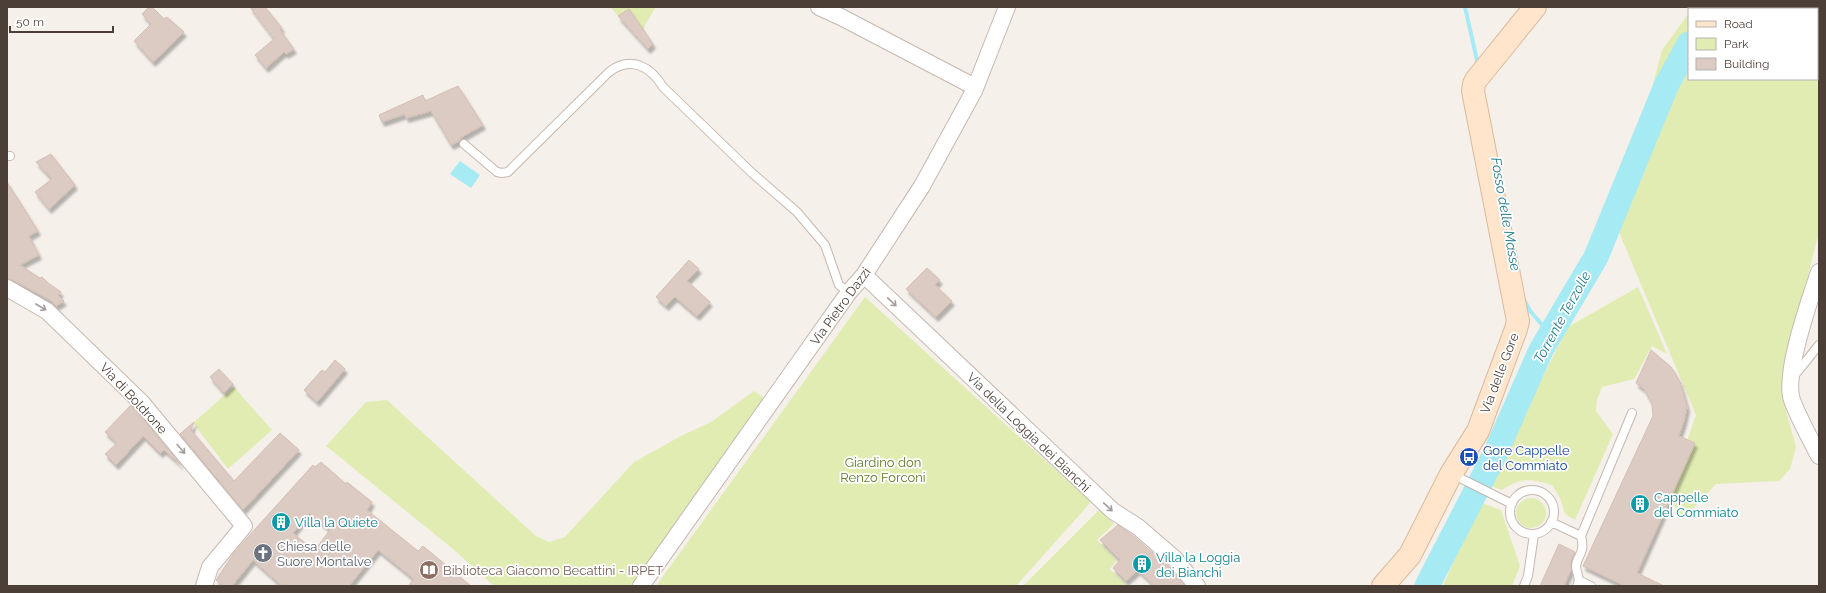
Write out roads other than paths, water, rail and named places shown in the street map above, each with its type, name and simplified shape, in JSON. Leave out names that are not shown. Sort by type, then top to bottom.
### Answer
[{"type":"street","points":[[819,7],[855,24],[975,87]]},
{"type":"street","name":"Via Pietro Dazzi","points":[[640,586],[849,292],[864,275],[922,186],[975,87],[1007,7]]},
{"type":"street","name":"Via delle Gore","points":[[1383,586],[1410,554],[1457,477],[1478,431],[1518,321],[1474,98],[1474,84],[1535,7]]},
{"type":"street","points":[[1819,272],[1793,359],[1791,380],[1792,399],[1819,456]]},
{"type":"street","name":"Via della Loggia dei Bianchi","points":[[864,275],[1113,511],[1138,527],[1174,558],[1197,586]]},
{"type":"street","name":"Via di Boldrone","points":[[7,288],[47,310],[142,403],[244,526],[210,567],[204,586]]},
{"type":"lane","points":[[464,144],[497,172],[508,172],[609,72],[624,63],[634,63],[657,77],[663,87],[752,173],[797,212],[825,245],[840,285],[849,292]]},
{"type":"lane","points":[[1791,380],[1819,345]]},
{"type":"lane","points":[[1591,586],[1578,583],[1576,566],[1583,551],[1584,545],[1581,536],[1632,413]]},
{"type":"lane","points":[[1457,477],[1512,504]]},
{"type":"lane","points":[[1527,491],[1541,492],[1547,496],[1553,509],[1551,522],[1541,532],[1534,534],[1526,533],[1514,525],[1511,518],[1512,504],[1515,498],[1527,491]]},
{"type":"lane","points":[[1551,522],[1581,536]]},
{"type":"lane","points":[[1524,586],[1528,576],[1534,534]]},
{"type":"water","points":[[460,161],[480,175],[471,188],[450,174]]},
{"type":"waterway","name":"Fosso delle Masse","points":[[1465,7],[1478,65]]},
{"type":"waterway","name":"Torrente Terzolle","points":[[1427,586],[1495,454],[1541,350],[1596,257],[1666,86],[1688,46]]},
{"type":"waterway","name":"Fosso delle Masse","points":[[1523,298],[1531,312],[1550,334]]},
{"type":"place","name":"Gore Cappelle del Commiato","points":[[1469,457]]},
{"type":"place","name":"Cappelle del Commiato","points":[[1640,504]]},
{"type":"place","name":"Villa la Quiete","points":[[281,522]]},
{"type":"place","name":"Chiesa delle Suore Montalve","points":[[263,553]]},
{"type":"place","name":"Villa la Loggia dei Bianchi","points":[[1142,564]]},
{"type":"place","name":"Biblioteca Giacomo Becattini - IRPET","points":[[429,570]]},
{"type":"park label","name":"Giardino don Renzo Forconi","points":[[883,470]]}]
